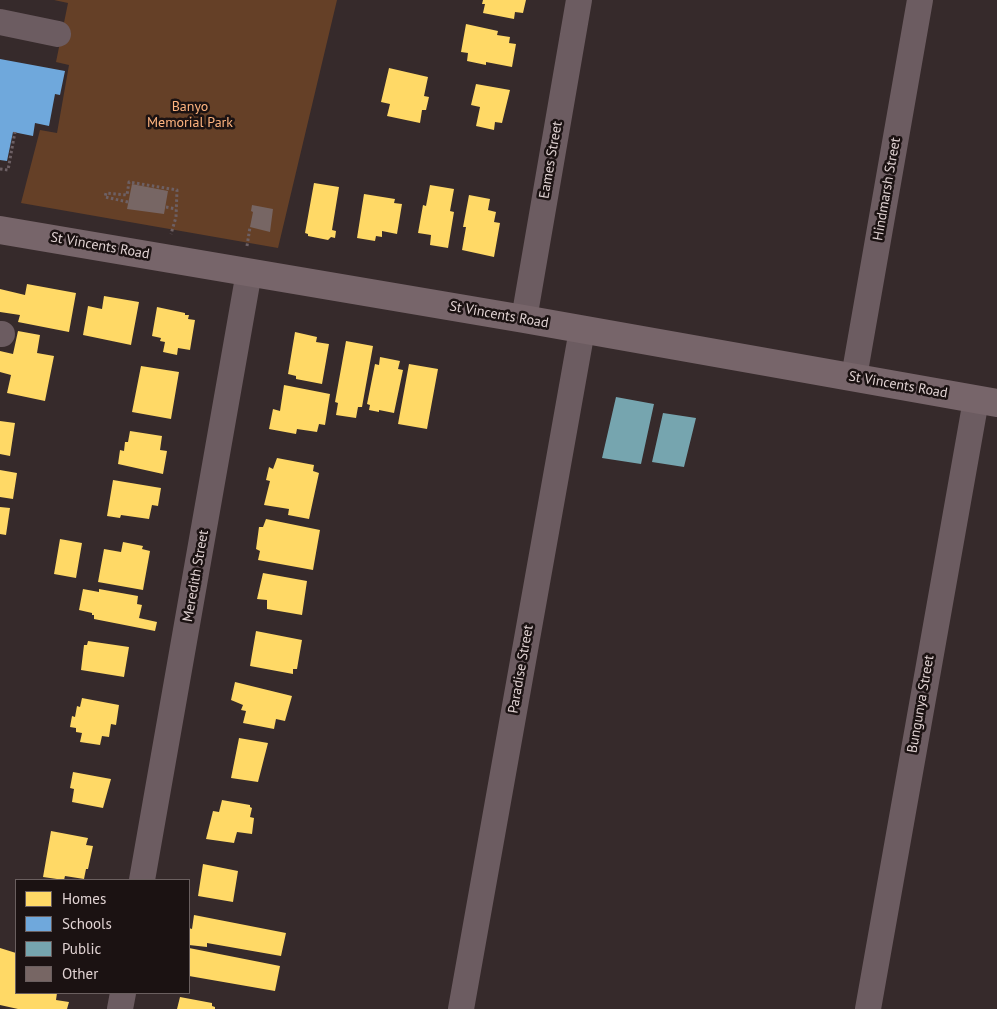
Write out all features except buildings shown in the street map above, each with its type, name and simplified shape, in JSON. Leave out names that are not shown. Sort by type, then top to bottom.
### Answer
[{"type":"main road","name":"St Vincents Road","points":[[0,230],[248,259],[524,319],[986,401]]},
{"type":"street","name":"Eames Street","points":[[524,319],[579,0]]},
{"type":"street","name":"Hindmarsh Street","points":[[854,377],[920,0]]},
{"type":"street","points":[[0,22],[58,34]]},
{"type":"street","name":"Meredith Street","points":[[142,879],[248,259]]},
{"type":"street","name":"Paradise Street","points":[[461,1009],[582,330]]},
{"type":"street","name":"Bungunya Street","points":[[868,1009],[986,401]]},
{"type":"street","points":[[120,1009],[122,994]]},
{"type":"path","points":[[0,169],[8,170],[15,132]]},
{"type":"path","points":[[128,202],[106,198],[106,193],[126,195],[129,182],[177,190],[176,209],[171,235]]},
{"type":"path","points":[[166,207],[176,209]]},
{"type":"path","points":[[248,259],[250,227]]},
{"type":"green space","name":"Banyo Memorial Park","points":[[54,0],[337,0],[278,248],[21,203],[40,130],[57,133],[69,65],[56,62],[68,3]]}]
